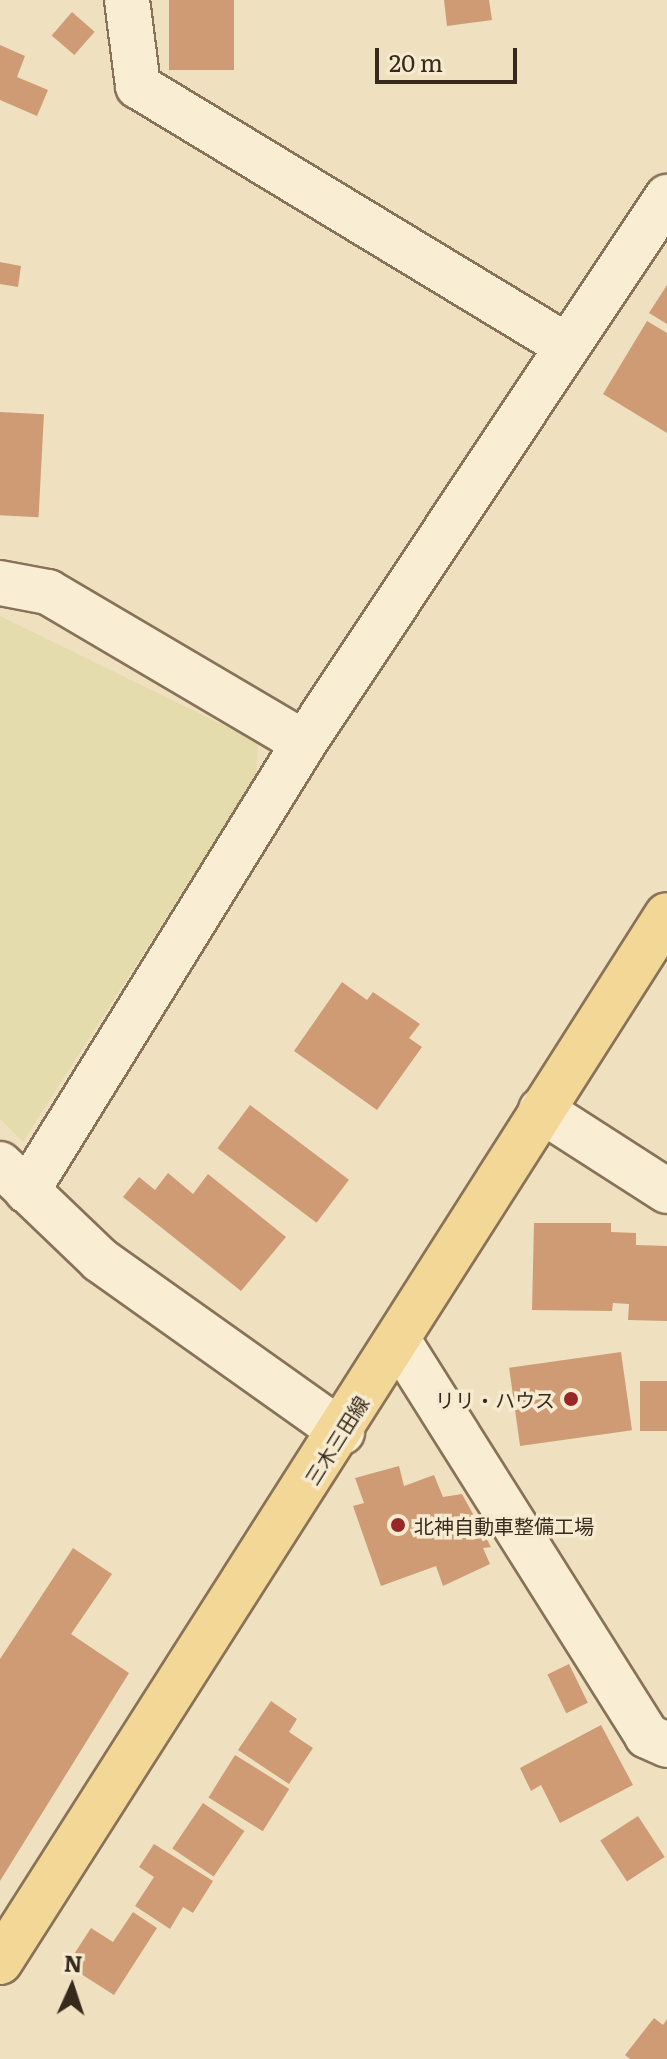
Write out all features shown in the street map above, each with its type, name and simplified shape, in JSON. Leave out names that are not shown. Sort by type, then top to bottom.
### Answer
[{"type":"main road","name":"三木三田線","points":[[0,1962],[342,1432],[541,1110],[667,915]]},
{"type":"street","points":[[127,0],[138,86],[567,346]]},
{"type":"street","points":[[342,1432],[100,1260],[14,1178],[667,197]]},
{"type":"street","points":[[0,583],[48,592],[304,743]]},
{"type":"street","points":[[541,1110],[667,1191]]},
{"type":"street","points":[[398,1340],[660,1751]]},
{"type":"shaded area","points":[[0,616],[258,742],[256,777],[23,1142],[0,1119]]},
{"type":"building","points":[[169,0],[234,0],[234,70],[169,70]]},
{"type":"building","points":[[444,0],[489,0],[492,20],[447,26]]},
{"type":"building","points":[[72,12],[95,32],[74,55],[52,35]]},
{"type":"building","points":[[0,45],[25,56],[17,77],[48,90],[37,116],[0,100]]},
{"type":"building","points":[[0,262],[21,266],[18,287],[0,284]]},
{"type":"building","points":[[667,285],[667,324],[649,313]]},
{"type":"building","points":[[647,321],[667,333],[667,433],[603,394]]},
{"type":"building","points":[[0,412],[44,414],[39,517],[0,515]]},
{"type":"building","points":[[342,982],[367,1000],[373,992],[420,1024],[409,1038],[422,1047],[377,1110],[294,1051]]},
{"type":"building","points":[[250,1105],[349,1180],[317,1223],[218,1148]]},
{"type":"building","points":[[168,1173],[193,1194],[208,1174],[286,1237],[241,1291],[123,1197],[139,1177],[155,1190]]},
{"type":"building","points":[[534,1223],[611,1223],[611,1232],[636,1233],[636,1245],[667,1246],[667,1321],[628,1320],[629,1304],[613,1303],[612,1311],[532,1310]]},
{"type":"building","name":"リリ・ハウス","points":[[621,1352],[632,1430],[520,1446],[509,1368]]},
{"type":"building","points":[[640,1381],[667,1381],[667,1431],[640,1431]]},
{"type":"building","points":[[399,1466],[404,1486],[434,1475],[443,1497],[462,1494],[491,1547],[483,1548],[490,1564],[443,1586],[436,1566],[381,1586],[353,1506],[364,1503],[355,1478]]},
{"type":"building","points":[[73,1548],[112,1574],[71,1634],[129,1673],[0,1881],[0,1659]]},
{"type":"building","points":[[569,1664],[588,1703],[566,1713],[547,1675]]},
{"type":"building","points":[[271,1701],[297,1719],[289,1732],[313,1748],[289,1784],[238,1750]]},
{"type":"building","points":[[601,1725],[633,1785],[560,1823],[541,1785],[531,1791],[520,1768]]},
{"type":"building","points":[[235,1755],[289,1789],[263,1831],[209,1797]]},
{"type":"building","points":[[203,1803],[244,1831],[214,1877],[172,1849]]},
{"type":"building","points":[[638,1816],[665,1857],[627,1882],[600,1841]]},
{"type":"building","points":[[154,1844],[213,1881],[193,1913],[183,1907],[170,1929],[135,1906],[154,1877],[139,1867]]},
{"type":"building","points":[[133,1912],[157,1928],[114,1995],[67,1965],[91,1928],[113,1942]]},
{"type":"building","points":[[654,2018],[663,2025],[667,2019],[667,2059],[630,2059],[625,2055]]},
{"type":"place","name":"リリ・ハウス","points":[[571,1399]]},
{"type":"place","name":"北神自動車整備工場","points":[[398,1525]]}]
